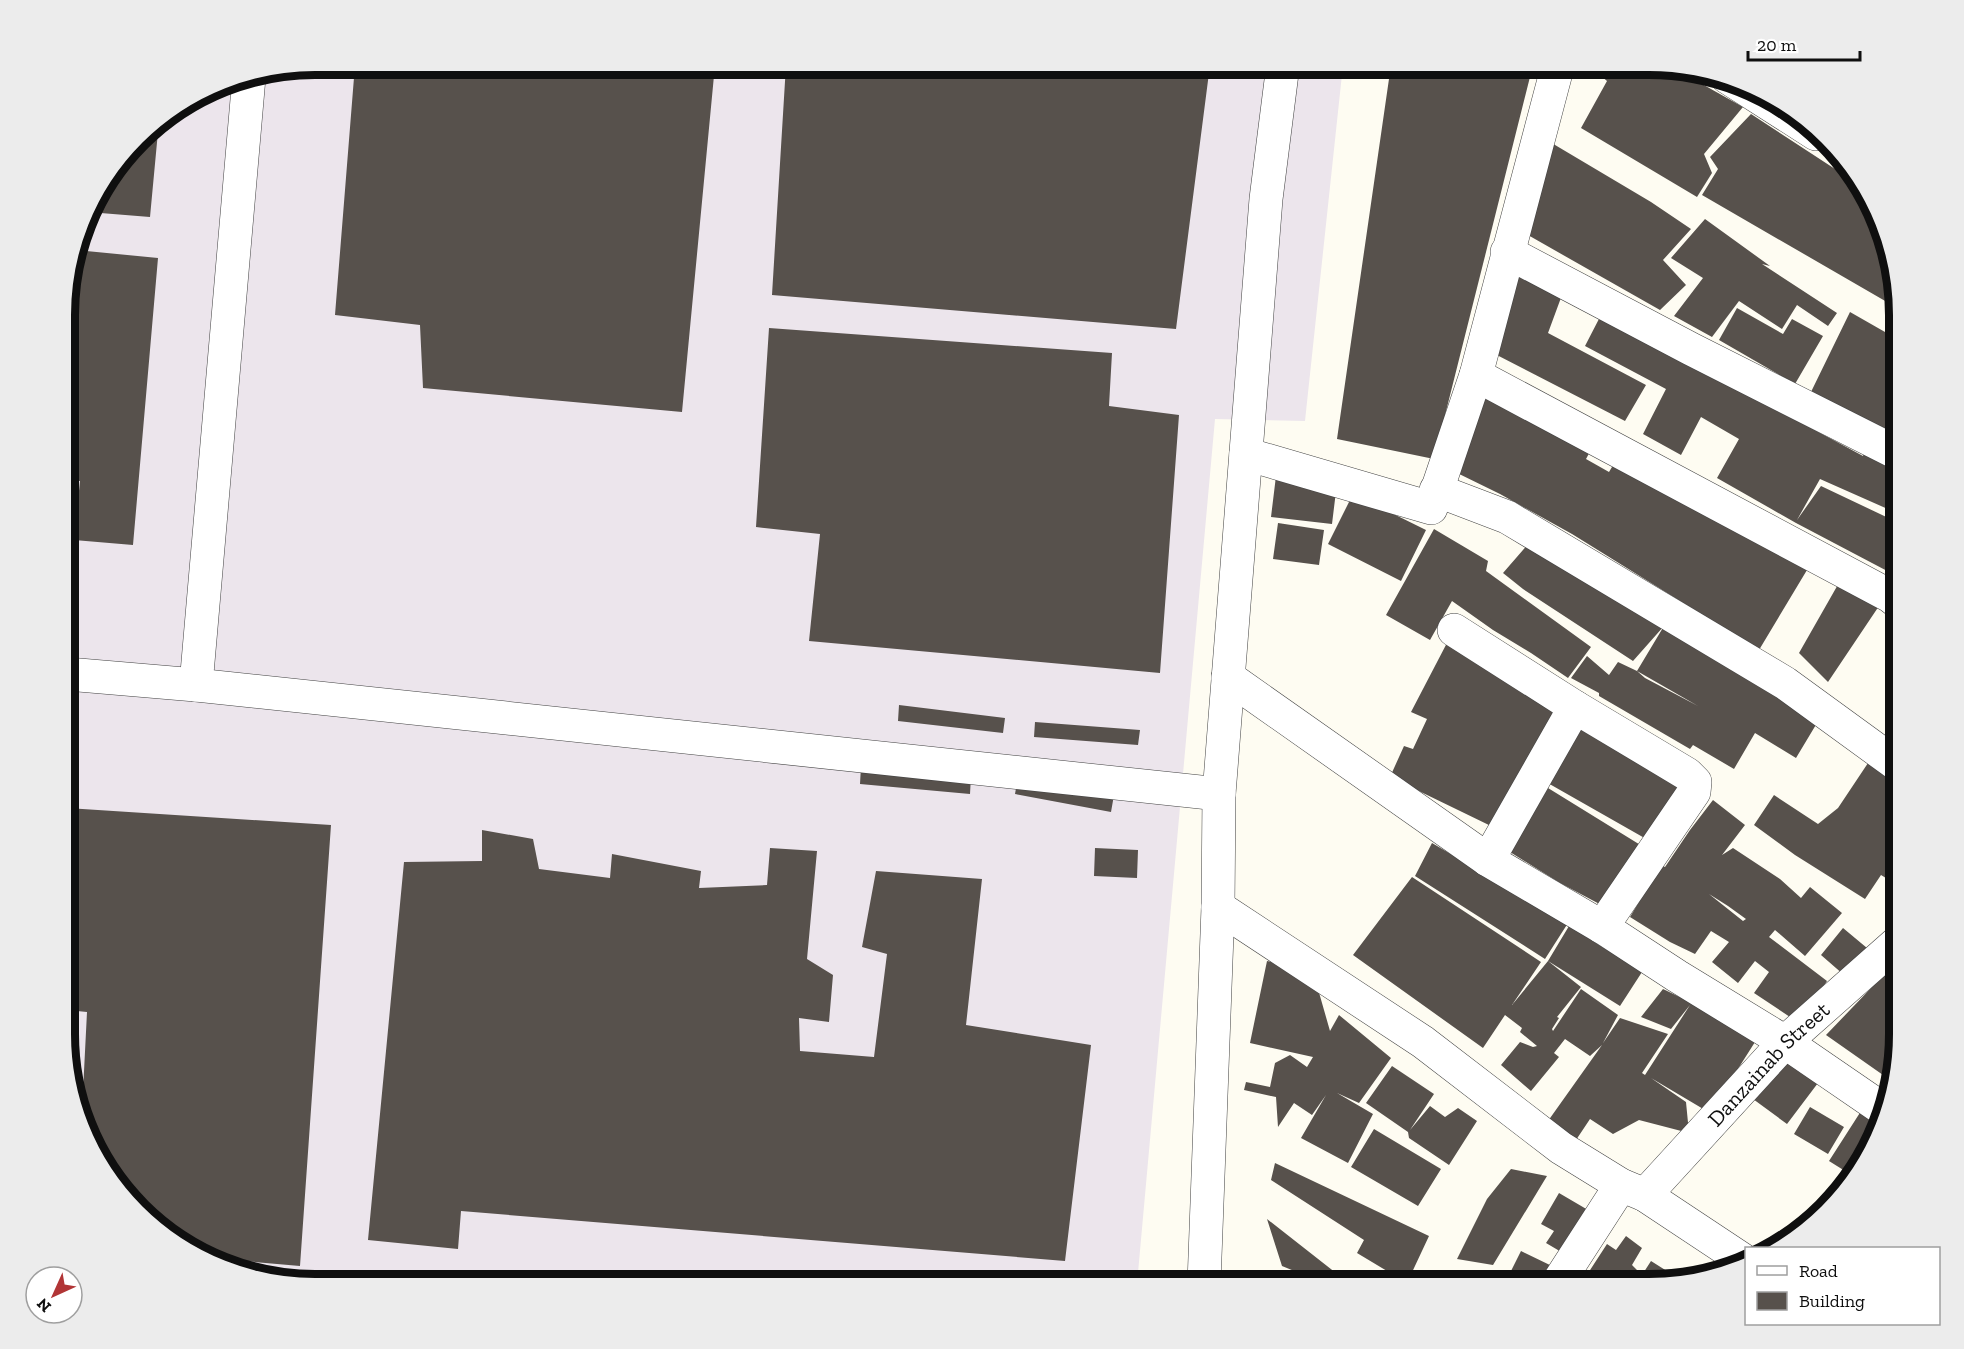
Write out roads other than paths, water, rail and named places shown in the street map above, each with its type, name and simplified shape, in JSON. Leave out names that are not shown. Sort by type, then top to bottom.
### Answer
[{"type":"street","points":[[1204,1274],[1218,907],[1219,794],[1266,199],[1282,75]]},
{"type":"street","points":[[1246,454],[1431,508],[1476,375],[1555,75]]},
{"type":"street","points":[[196,685],[248,85]]},
{"type":"street","points":[[1507,252],[1691,349],[1889,449]]},
{"type":"street","points":[[1476,375],[1889,590]]},
{"type":"street","points":[[1436,489],[1507,517],[1785,683],[1889,759]]},
{"type":"street","points":[[1454,630],[1575,707],[1687,774],[1695,782],[1694,792],[1602,927]]},
{"type":"street","points":[[75,675],[196,685],[1219,794]]},
{"type":"street","points":[[1228,677],[1488,860],[1602,927],[1785,1042],[1878,1106]]},
{"type":"street","points":[[1488,860],[1575,707]]},
{"type":"street","points":[[1218,907],[1423,1042],[1561,1148],[1633,1190],[1738,1257]]},
{"type":"street","name":"Danzainab Street","points":[[1565,1274],[1633,1190],[1785,1042],[1889,950]]}]
